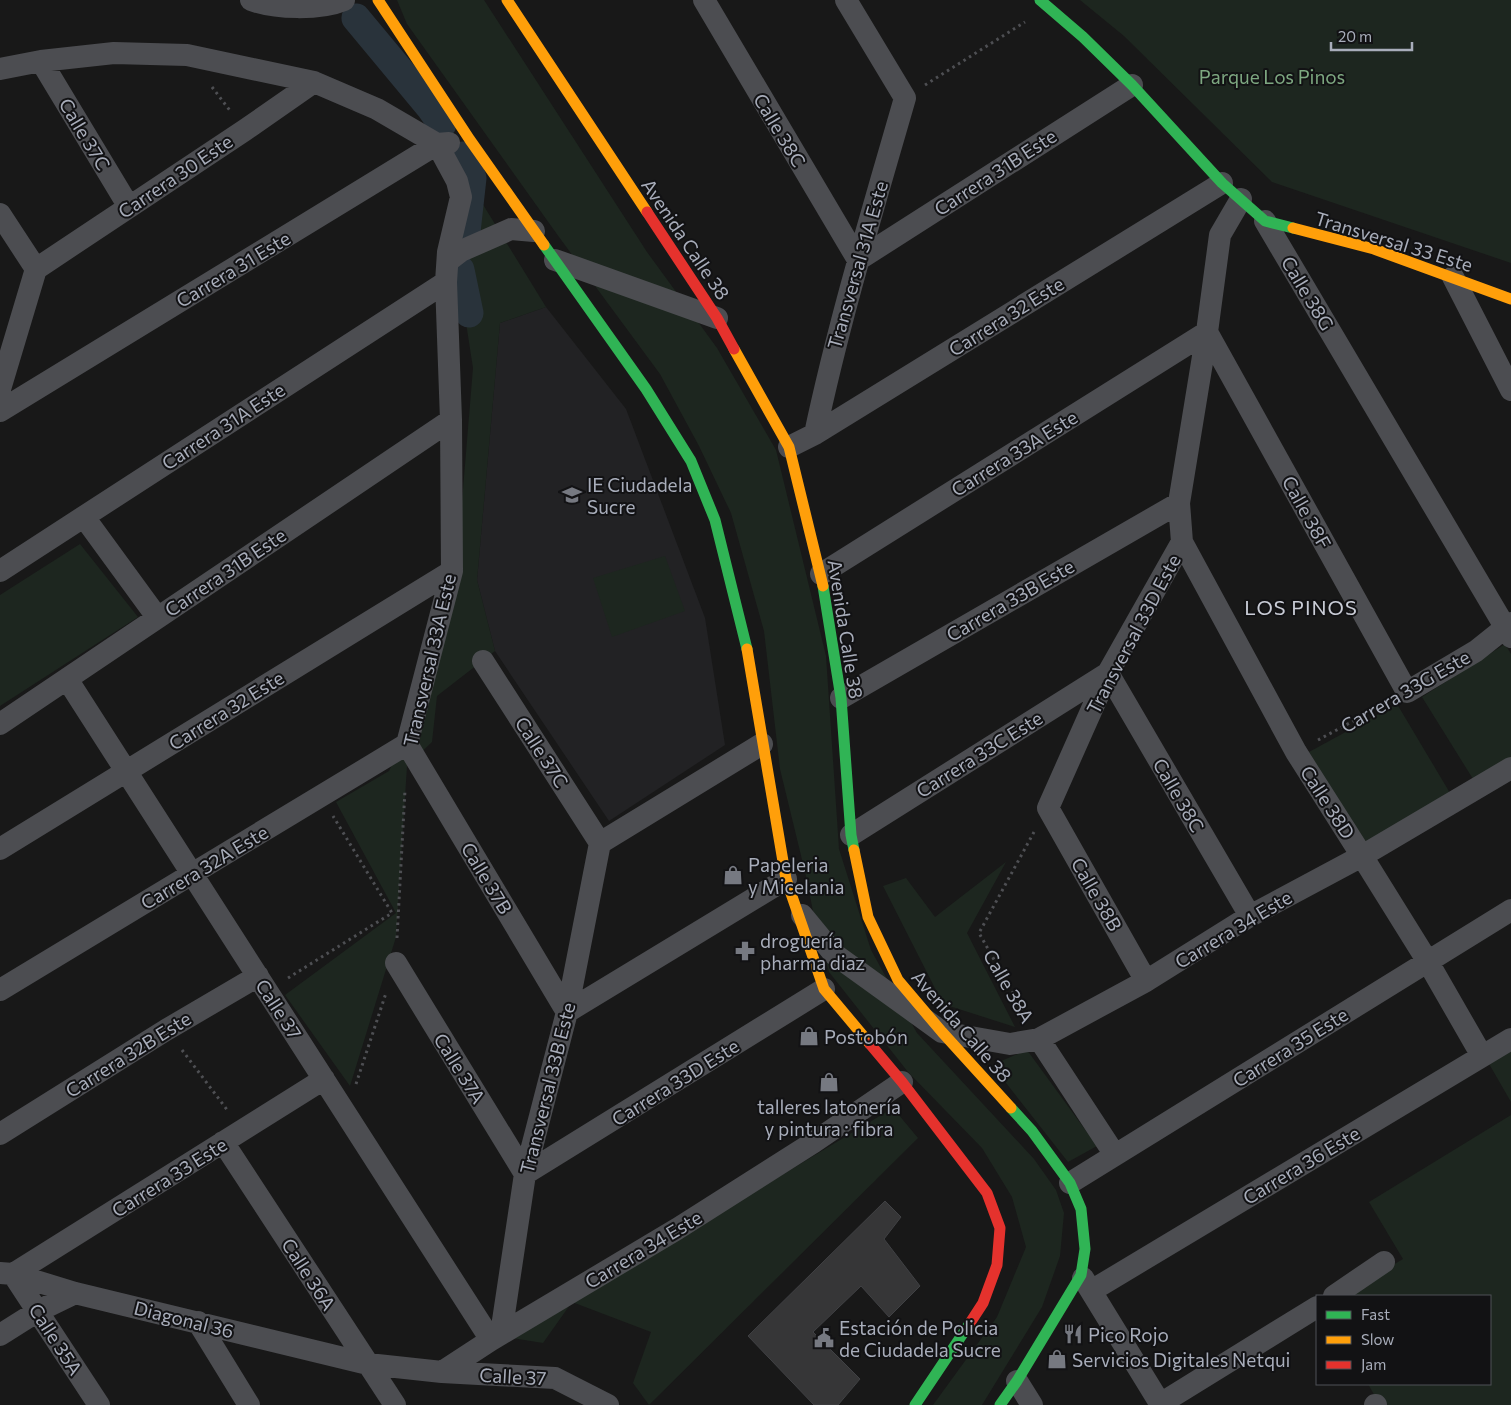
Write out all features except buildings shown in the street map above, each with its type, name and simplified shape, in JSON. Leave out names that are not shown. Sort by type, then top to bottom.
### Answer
[{"type":"street","points":[[251,0],[258,3],[297,7],[333,4],[344,0]]},
{"type":"street","points":[[378,0],[470,140],[646,389],[691,460],[715,520],[747,649],[786,879],[824,989],[902,1082],[987,1193],[1000,1228],[997,1265],[983,1303],[915,1405]]},
{"type":"street","name":"Avenida Calle 38","points":[[506,0],[717,318],[789,447],[821,574],[841,698],[851,835],[868,917],[898,980],[942,1032],[1032,1131],[1070,1183],[1081,1209],[1086,1283]]},
{"type":"street","name":"Calle 38C","points":[[704,0],[858,260]]},
{"type":"street","points":[[846,0],[905,98]]},
{"type":"street","name":"Calle 38G","points":[[1044,4],[1083,37],[1132,85],[1222,183],[1265,221],[1510,626]]},
{"type":"street","points":[[0,69],[41,61],[114,53],[187,55],[314,82],[377,109],[437,144]]},
{"type":"street","name":"Calle 37C","points":[[41,61],[129,207]]},
{"type":"street","name":"Carrera 30 Este","points":[[36,269],[314,82]]},
{"type":"street","name":"Carrera 31B Este","points":[[858,260],[1132,85]]},
{"type":"street","name":"Transversal 31A Este","points":[[814,434],[858,260],[905,98]]},
{"type":"street","name":"Carrera 31 Este","points":[[0,411],[437,144],[470,140]]},
{"type":"street","name":"Transversal 33A Este","points":[[408,744],[452,572],[451,420],[447,271],[448,252],[461,198],[457,181],[437,144]]},
{"type":"street","name":"Carrera 32 Este","points":[[789,447],[814,434],[1222,183]]},
{"type":"street","name":"Transversal 33D Este","points":[[1048,808],[1108,673],[1182,542],[1179,503],[1207,332],[1220,235],[1241,199]]},
{"type":"street","points":[[0,214],[36,269],[0,389]]},
{"type":"street","name":"Transversal 33 Este","points":[[1265,221],[1374,249],[1511,300]]},
{"type":"street","name":"Carrera 31A Este","points":[[0,571],[84,517],[447,271],[460,251],[511,229],[534,231]]},
{"type":"street","points":[[555,260],[717,318]]},
{"type":"street","points":[[1453,277],[1511,390]]},
{"type":"street","name":"Carrera 33A Este","points":[[821,574],[1207,332]]},
{"type":"street","name":"Calle 38F","points":[[1207,332],[1407,692]]},
{"type":"street","name":"Carrera 31B Este","points":[[0,724],[451,420]]},
{"type":"street","name":"Carrera 33B Este","points":[[841,698],[1179,503]]},
{"type":"street","points":[[84,517],[157,617]]},
{"type":"street","name":"Calle 38D","points":[[1182,542],[1296,752],[1428,962],[1482,1056]]},
{"type":"street","name":"Carrera 32 Este","points":[[0,849],[452,572]]},
{"type":"street","name":"Carrera 33G Este","points":[[1407,692],[1476,651],[1510,626]]},
{"type":"street","name":"Calle 37C","points":[[483,660],[600,843]]},
{"type":"street","name":"Calle 38C","points":[[1108,673],[1250,916]]},
{"type":"street","name":"Carrera 33C Este","points":[[851,835],[1108,673]]},
{"type":"street","name":"Calle 37","points":[[67,679],[346,1114],[496,1337]]},
{"type":"street","name":"Carrera 32A Este","points":[[0,990],[408,744]]},
{"type":"street","name":"Calle 37B","points":[[408,744],[567,1012]]},
{"type":"street","points":[[600,843],[762,744]]},
{"type":"street","name":"Carrera 34 Este","points":[[942,1032],[1010,1044],[1039,1039],[1146,981],[1250,916],[1362,856],[1511,768]]},
{"type":"street","name":"Calle 38B","points":[[1048,808],[1146,981]]},
{"type":"street","name":"Transversal 33B Este","points":[[496,1337],[525,1174],[567,1012],[600,843]]},
{"type":"street","points":[[567,1012],[786,879]]},
{"type":"street","points":[[794,904],[834,954],[942,1032]]},
{"type":"street","name":"Carrera 35 Este","points":[[1070,1183],[1511,910]]},
{"type":"street","name":"Calle 37A","points":[[396,963],[525,1174]]},
{"type":"street","name":"Carrera 32B Este","points":[[0,1134],[166,1030],[262,983]]},
{"type":"street","name":"Carrera 33D Este","points":[[525,1174],[824,989]]},
{"type":"street","points":[[1039,1039],[1115,1155]]},
{"type":"street","name":"Carrera 36 Este","points":[[1086,1283],[1511,1039]]},
{"type":"street","name":"Carrera 33 Este","points":[[7,1274],[324,1079]]},
{"type":"street","name":"Carrera 34 Este","points":[[442,1372],[496,1337],[677,1229],[814,1142],[902,1082]]},
{"type":"street","name":"Calle 36A","points":[[223,1142],[368,1364],[385,1402]]},
{"type":"street","points":[[1335,1295],[1384,1262]]},
{"type":"street","name":"Diagonal 36","points":[[7,1274],[74,1293],[368,1364]]},
{"type":"street","name":"Calle 35A","points":[[7,1274],[38,1311],[99,1405]]},
{"type":"street","points":[[1000,1405],[1086,1283],[1161,1404],[1316,1308]]},
{"type":"street","points":[[0,1335],[38,1311],[74,1293]]},
{"type":"street","points":[[198,1322],[249,1405]]},
{"type":"street","points":[[368,1364],[442,1372]]},
{"type":"street","name":"Calle 37","points":[[442,1372],[555,1378],[608,1405]]},
{"type":"street","points":[[1017,1381],[1032,1405]]},
{"type":"path","points":[[905,98],[1044,4]]},
{"type":"path","points":[[187,55],[245,130]]},
{"type":"path","name":"Carrera 33G Este","points":[[1296,752],[1407,692]]},
{"type":"path","points":[[346,1114],[396,963],[405,784]]},
{"type":"path","points":[[262,983],[392,913],[321,796]]},
{"type":"path","name":"Calle 38A","points":[[1039,1039],[979,933],[1048,808]]},
{"type":"path","points":[[166,1030],[242,1130]]},
{"type":"shaded area","name":"IE Ciudadela Sucre","points":[[546,307],[626,409],[705,618],[725,745],[609,821],[495,651],[477,580],[500,323]]},
{"type":"green space","points":[[397,0],[484,0],[647,252],[717,348],[776,450],[826,656],[839,849],[871,950],[917,1033],[1034,1159],[1056,1190],[1064,1213],[1060,1256],[1042,1307],[982,1405],[933,1405],[997,1317],[1026,1247],[1012,1197],[982,1148],[908,1072],[829,972],[816,926],[780,769],[764,631],[731,513],[699,446],[660,374],[559,237],[407,24]]},
{"type":"green space","name":"Parque Los Pinos","points":[[1080,0],[1511,0],[1511,263],[1272,182],[1124,36]]},
{"type":"green space","points":[[479,198],[546,307],[500,323],[477,580],[495,651],[437,696],[432,742],[407,766],[396,937],[350,1086],[285,995],[396,913],[336,802],[389,771],[433,677],[457,562],[473,368],[462,297]]},
{"type":"green space","points":[[80,544],[138,617],[0,706],[0,595]]},
{"type":"green space","points":[[665,556],[685,611],[612,637],[593,578]]},
{"type":"green space","points":[[1505,644],[1511,654],[1511,758],[1473,779],[1422,697]]},
{"type":"green space","points":[[1397,704],[1450,793],[1364,845],[1309,752]]},
{"type":"green space","points":[[1006,862],[967,933],[1015,1027],[943,1004],[883,886],[906,878],[935,917]]},
{"type":"green space","points":[[1511,1047],[1511,1102],[1488,1062]]},
{"type":"green space","points":[[1027,1050],[1097,1146],[1068,1162],[992,1065]]},
{"type":"green space","points":[[893,1108],[918,1138],[649,1405],[633,1383],[651,1332],[572,1302],[543,1343],[512,1338]]},
{"type":"green space","points":[[1511,1115],[1511,1405],[1380,1405],[1369,1385],[1491,1385],[1491,1295],[1343,1295],[1403,1259],[1369,1202]]},
{"type":"waterway","points":[[356,18],[442,124]]},
{"type":"waterway","points":[[463,156],[472,178],[466,232]]},
{"type":"waterway","points":[[460,270],[469,313]]},
{"type":"traffic: fast","points":[[1040,0],[1083,37],[1132,85],[1222,183],[1265,221],[1293,228]]},
{"type":"traffic: fast","points":[[544,245],[646,389],[691,461],[715,520],[747,649]]},
{"type":"traffic: fast","points":[[823,586],[841,698],[851,835],[854,850]]},
{"type":"traffic: fast","points":[[1000,1405],[1017,1381],[1081,1275],[1085,1249],[1081,1209],[1070,1183],[1032,1131],[1011,1108]]},
{"type":"traffic: fast","points":[[915,1405],[970,1323]]},
{"type":"traffic: slow","points":[[378,0],[470,140],[544,245]]},
{"type":"traffic: slow","points":[[507,0],[647,212]]},
{"type":"traffic: slow","points":[[1293,228],[1374,249],[1511,299]]},
{"type":"traffic: slow","points":[[734,349],[789,447],[823,586]]},
{"type":"traffic: slow","points":[[747,649],[786,879],[824,989],[870,1044]]},
{"type":"traffic: slow","points":[[854,850],[868,917],[898,980],[1011,1108]]},
{"type":"traffic: jam","points":[[647,212],[717,318],[734,349]]},
{"type":"traffic: jam","points":[[870,1044],[902,1082],[987,1193],[1000,1228],[997,1265],[983,1303],[970,1323]]},
{"type":"place","name":"IE Ciudadela Sucre","points":[[572,495]]},
{"type":"place","name":"Papeleria y Micelania","points":[[733,875]]},
{"type":"place","name":"droguería pharma diaz","points":[[745,951]]},
{"type":"place","name":"Postobón","points":[[809,1036]]},
{"type":"place","name":"talleres latonería y pintura : fibra","points":[[829,1082]]},
{"type":"place","name":"Pico Rojo","points":[[1073,1334]]},
{"type":"place","name":"Estación de Policia de Ciudadela Sucre","points":[[824,1338]]},
{"type":"place","name":"Servicios Digitales Netqui","points":[[1057,1359]]},
{"type":"district","name":"LOS PINOS","points":[[1301,607]]}]
